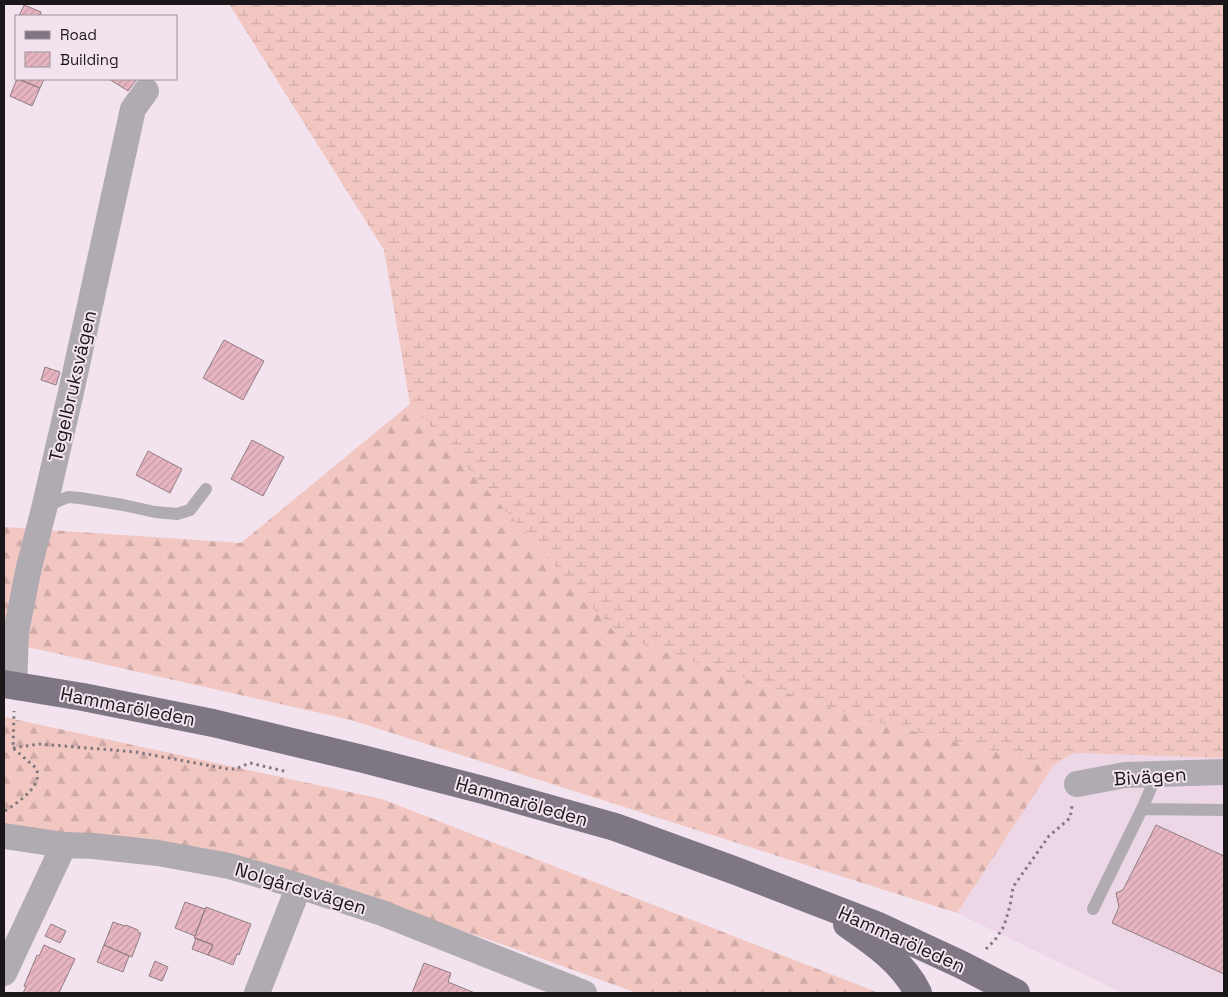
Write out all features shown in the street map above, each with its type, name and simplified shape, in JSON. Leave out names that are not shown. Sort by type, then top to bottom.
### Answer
[{"type":"main road","name":"Hammaröleden","points":[[9,685],[82,697],[213,723],[483,790],[615,827],[876,925],[1016,993]]},
{"type":"main road","points":[[813,900],[869,939],[897,964],[912,981],[918,993]]},
{"type":"street","name":"Tegelbruksvägen","points":[[9,685],[10,626],[29,567],[44,509],[133,109],[146,92]]},
{"type":"street","name":"Bivägen","points":[[1077,784],[1125,775],[1224,772]]},
{"type":"street","name":"Nolgårdsvägen","points":[[4,836],[64,845],[158,853],[229,866],[382,913],[584,993]]},
{"type":"street","points":[[4,973],[64,845]]},
{"type":"street","points":[[257,993],[299,886]]},
{"type":"lane","points":[[44,509],[68,497],[177,514],[190,510],[206,489]]},
{"type":"lane","points":[[1094,909],[1157,774]]},
{"type":"lane","points":[[1142,809],[1224,810]]},
{"type":"path","points":[[4,812],[31,790],[38,778],[36,768],[13,748],[9,685]]},
{"type":"path","points":[[13,748],[39,744],[136,752],[228,769],[235,769],[250,763],[288,772]]},
{"type":"path","points":[[968,969],[1004,926],[1013,887],[1018,879],[1049,836],[1070,818],[1077,784]]},
{"type":"shaded area","points":[[1076,753],[1224,758],[1224,993],[1122,993],[957,913],[1053,766]]},
{"type":"green space","points":[[229,4],[1224,4],[1224,758],[1076,753],[1053,766],[861,718],[618,636],[410,404],[384,250]]},
{"type":"green space","points":[[410,404],[619,636],[861,718],[1053,766],[957,913],[351,720],[32,648],[4,644],[4,527],[241,543]]},
{"type":"green space","points":[[4,717],[382,799],[879,993],[637,993],[490,940],[308,881],[4,827]]},
{"type":"building","points":[[24,5],[41,12],[40,15],[19,15]]},
{"type":"building","points":[[17,80],[40,88],[32,106],[10,96]]},
{"type":"building","points":[[21,80],[44,80],[40,88]]},
{"type":"building","points":[[111,80],[136,80],[128,91]]},
{"type":"building","points":[[224,340],[264,361],[243,400],[203,378]]},
{"type":"building","points":[[45,367],[60,372],[56,385],[41,380]]},
{"type":"building","points":[[252,440],[284,457],[263,496],[231,479]]},
{"type":"building","points":[[148,451],[182,469],[170,493],[136,475]]},
{"type":"building","points":[[1156,825],[1224,856],[1224,974],[1112,923],[1119,907],[1116,893],[1123,890]]},
{"type":"building","points":[[185,902],[205,909],[195,936],[175,928]]},
{"type":"building","points":[[206,907],[251,924],[233,965],[208,955],[213,945],[194,938]]},
{"type":"building","points":[[113,922],[126,925],[141,933],[132,957],[104,945]]},
{"type":"building","points":[[51,924],[66,931],[60,943],[45,936]]},
{"type":"building","points":[[196,938],[213,945],[208,955],[192,949]]},
{"type":"building","points":[[44,945],[75,959],[59,993],[23,993],[37,955],[39,956]]},
{"type":"building","points":[[104,945],[129,956],[123,972],[97,962]]},
{"type":"building","points":[[155,961],[168,967],[162,981],[149,976]]},
{"type":"building","points":[[424,963],[451,973],[448,982],[475,993],[412,993]]}]
